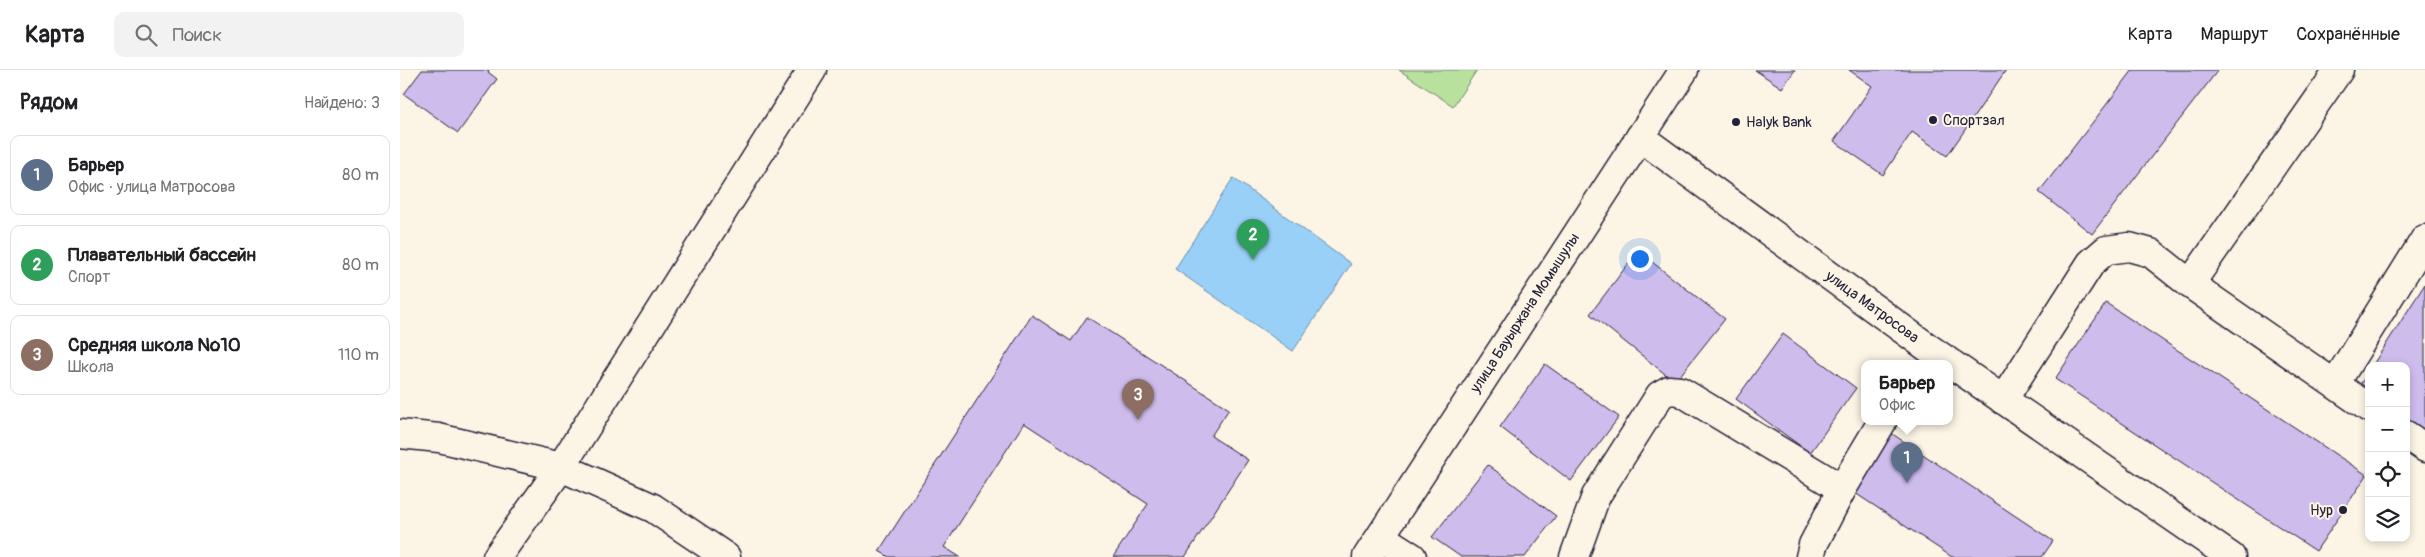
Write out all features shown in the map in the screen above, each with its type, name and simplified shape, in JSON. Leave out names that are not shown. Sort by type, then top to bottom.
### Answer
[{"type":"street","points":[[497,557],[561,467],[812,70]]},
{"type":"street","name":"улица Бауыржана Момышулы","points":[[1374,547],[1684,70]]},
{"type":"street","points":[[2190,284],[2339,70]]},
{"type":"street","name":"улица Матросова","points":[[1640,136],[1922,356]]},
{"type":"street","points":[[2335,384],[2425,239]]},
{"type":"street","points":[[2003,400],[2091,263],[2106,250],[2129,247],[2151,253],[2190,284],[2368,407]]},
{"type":"street","name":"улица Матросова","points":[[1953,373],[2003,400],[2231,557]]},
{"type":"street","points":[[1574,557],[1596,496],[1660,395],[1668,390],[1680,391],[1842,489]]},
{"type":"street","points":[[1810,557],[1813,545],[1842,489],[1880,425]]},
{"type":"street","points":[[400,434],[439,438],[561,467],[653,508],[726,557]]},
{"type":"street","points":[[2410,438],[2425,448]]},
{"type":"street","points":[[1374,547],[1412,557]]},
{"type":"green space","points":[[1399,70],[1477,70],[1453,106]]},
{"type":"water","points":[[1233,178],[1351,264],[1293,351],[1175,269]]},
{"type":"building","points":[[422,70],[489,70],[488,72],[497,79],[458,133],[404,94]]},
{"type":"building","points":[[1755,70],[1795,70],[1782,88]]},
{"type":"building","points":[[1849,70],[2006,70],[1947,156],[1912,132],[1883,175],[1834,141],[1872,86]]},
{"type":"building","points":[[2133,70],[2218,70],[2092,234],[2039,192]]},
{"type":"building","points":[[1638,251],[1725,319],[1675,382],[1590,314]]},
{"type":"building","points":[[2425,284],[2425,430],[2410,421],[2410,362],[2375,362]]},
{"type":"building","points":[[2106,303],[2365,474],[2365,478],[2316,551],[2055,379]]},
{"type":"building","points":[[1032,315],[1071,341],[1087,317],[1229,409],[1211,436],[1248,460],[1185,557],[1113,557],[1148,504],[1024,423],[944,547],[960,557],[889,557],[879,551]]},
{"type":"building","points":[[1783,334],[1856,388],[1810,453],[1736,399]]},
{"type":"building","points":[[1545,364],[1619,417],[1571,481],[1500,427]]},
{"type":"building","points":[[2365,377],[2365,392],[2358,388]]},
{"type":"building","points":[[1891,433],[2053,541],[2042,557],[1952,557],[1852,491]]},
{"type":"building","points":[[1488,465],[1556,516],[1525,557],[1461,557],[1432,537]]},
{"type":"place","name":"Спортзал","points":[[1933,120]]},
{"type":"place","name":"Halyk Bank","points":[[1736,122]]},
{"type":"place","name":"Плавательный бассейн","points":[[1253,260]]},
{"type":"place","name":"Средняя школа №10","points":[[1138,420]]},
{"type":"place","name":"Барьер","points":[[1907,483]]},
{"type":"place","name":"Нур","points":[[2343,510]]}]
